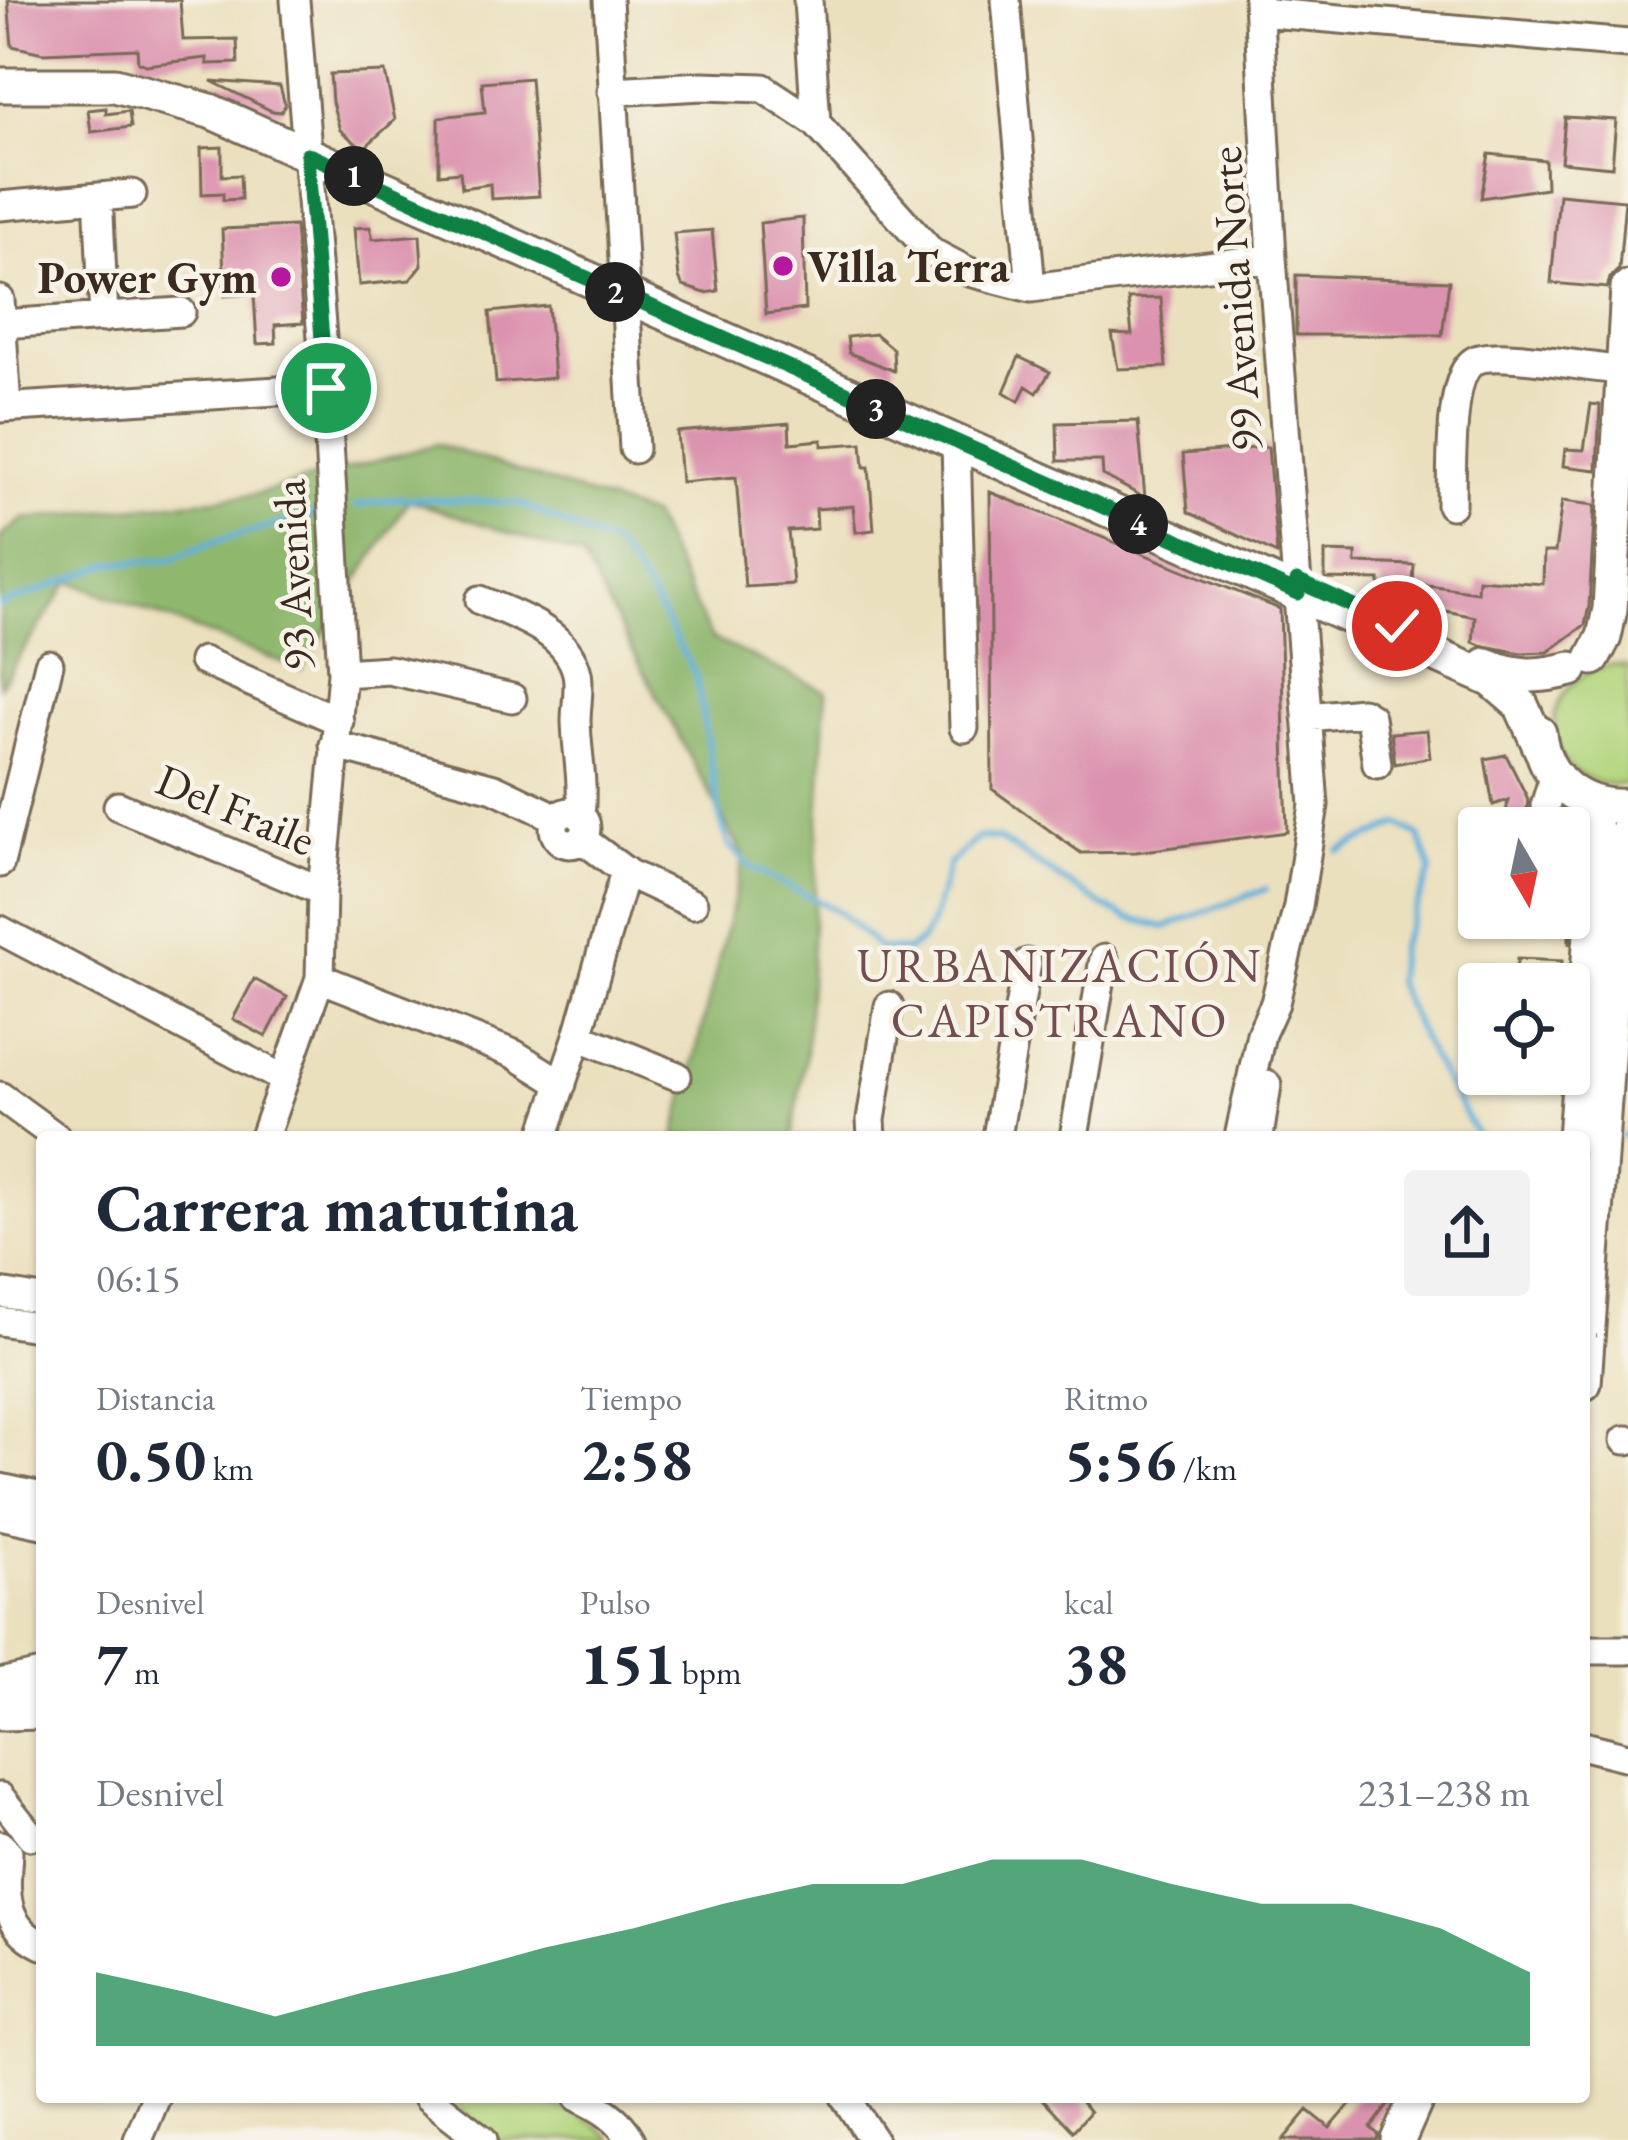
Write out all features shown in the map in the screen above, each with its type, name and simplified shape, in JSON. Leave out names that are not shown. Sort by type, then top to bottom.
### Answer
[{"type":"main road","points":[[0,75],[88,71],[139,77],[215,100],[307,148]]},
{"type":"main road","points":[[0,86],[86,84],[143,91],[307,148],[1297,587],[1504,687],[1521,705],[1547,777],[1583,800],[1628,806]]},
{"type":"main road","points":[[622,288],[956,445],[1509,674],[1545,676],[1628,655]]},
{"type":"main road","points":[[1547,777],[1539,730],[1546,700],[1604,637],[1610,609],[1628,288]]},
{"type":"main road","points":[[1576,1131],[1588,910],[1598,845],[1593,818],[1583,800]]},
{"type":"main road","points":[[1590,1299],[1621,861],[1628,827]]},
{"type":"main road","points":[[0,1686],[36,1678]]},
{"type":"main road","points":[[0,1713],[36,1712]]},
{"type":"main road","points":[[1398,2140],[1414,2103]]},
{"type":"main road","points":[[1422,2140],[1437,2103]]},
{"type":"street","name":"93 Avenida","points":[[273,1131],[282,1078],[320,978],[322,890],[342,673],[326,388],[295,0]]},
{"type":"street","points":[[608,0],[634,449]]},
{"type":"street","points":[[808,0],[816,123]]},
{"type":"street","points":[[1006,0],[1031,288]]},
{"type":"street","points":[[1258,6],[1628,44]]},
{"type":"street","name":"99 Avenida Norte","points":[[1258,6],[1272,258],[1314,805],[1298,906],[1275,1003]]},
{"type":"street","points":[[612,91],[763,88],[816,123],[931,252],[969,272],[1031,288],[1272,258]]},
{"type":"street","points":[[0,206],[132,194]]},
{"type":"street","points":[[99,215],[104,318]]},
{"type":"street","points":[[0,300],[3,408],[326,388]]},
{"type":"street","points":[[2,324],[182,312]]},
{"type":"street","points":[[1451,505],[1456,398],[1463,372],[1474,361],[1495,355],[1622,370]]},
{"type":"street","points":[[956,445],[964,728]]},
{"type":"street","points":[[480,600],[534,623],[563,647],[577,672],[576,722],[584,782],[573,824]]},
{"type":"street","points":[[202,662],[336,733],[494,788],[573,824],[625,871],[693,904]]},
{"type":"street","points":[[0,863],[49,664]]},
{"type":"street","points":[[342,673],[389,670],[512,698]]},
{"type":"street","points":[[1307,716],[1362,712],[1370,718],[1376,764]]},
{"type":"street","name":"Del Fraile","points":[[118,806],[322,890]]},
{"type":"street","points":[[545,1131],[625,871]]},
{"type":"street","points":[[0,930],[282,1078]]},
{"type":"street","points":[[1075,1131],[1104,959]]},
{"type":"street","points":[[998,1131],[1027,963]]},
{"type":"street","points":[[320,978],[514,1054],[562,1084]]},
{"type":"street","points":[[1240,1131],[1261,1034],[1275,1003]]},
{"type":"street","points":[[1260,1131],[1275,1003]]},
{"type":"street","points":[[872,1131],[889,1006]]},
{"type":"street","points":[[578,1036],[677,1076]]},
{"type":"street","points":[[0,1096],[48,1131]]},
{"type":"street","points":[[0,1293],[36,1299]]},
{"type":"street","points":[[0,1321],[36,1327]]},
{"type":"street","points":[[0,1488],[36,1496]]},
{"type":"street","points":[[0,1515],[36,1523]]},
{"type":"street","points":[[1590,1650],[1628,1650]]},
{"type":"street","points":[[1590,1748],[1628,1757]]},
{"type":"street","points":[[0,1796],[36,1832]]},
{"type":"street","points":[[36,1833],[4,1849],[12,1918],[21,1935],[36,1942]]},
{"type":"street","points":[[138,2140],[153,2103]]},
{"type":"street","points":[[441,2103],[482,2140]]},
{"type":"street","points":[[590,2103],[623,2126],[631,2140]]},
{"type":"street","points":[[853,2103],[873,2140]]},
{"type":"path","points":[[1590,1336],[1597,1336]]},
{"type":"green space","points":[[437,444],[652,516],[711,638],[826,691],[806,1053],[793,1131],[676,1131],[744,857],[582,557],[409,500],[301,670],[70,581],[0,686],[0,537],[24,519],[253,495]]},
{"type":"green space","points":[[1611,665],[1628,667],[1628,784],[1599,783],[1577,773],[1562,756],[1555,735],[1555,713],[1565,693],[1583,676]]},
{"type":"green space","points":[[456,2103],[540,2103],[580,2116],[613,2140],[492,2140]]},
{"type":"building","points":[[8,0],[180,0],[183,40],[237,39],[238,63],[207,64],[207,58],[146,65],[138,62],[137,49],[43,53],[12,46]]},
{"type":"building","points":[[385,72],[395,120],[363,149],[340,130],[330,74]]},
{"type":"building","points":[[530,78],[539,196],[491,199],[490,184],[462,188],[460,172],[439,174],[439,117],[485,112],[482,82]]},
{"type":"building","points":[[211,81],[280,86],[285,105],[281,112],[272,111]]},
{"type":"building","points":[[106,108],[106,114],[129,111],[131,127],[91,132],[88,110]]},
{"type":"building","points":[[1565,117],[1616,120],[1612,167],[1561,162]]},
{"type":"building","points":[[222,147],[222,176],[240,175],[241,199],[223,200],[223,193],[202,194],[201,148]]},
{"type":"building","points":[[1489,154],[1545,160],[1546,188],[1481,198]]},
{"type":"building","points":[[1559,194],[1625,200],[1619,269],[1607,288],[1551,283]]},
{"type":"building","name":"Villa Terra","points":[[803,218],[805,309],[766,314],[760,223]]},
{"type":"building","points":[[295,226],[303,323],[275,325],[276,343],[257,344],[254,294],[225,296],[222,229]]},
{"type":"building","points":[[370,227],[373,239],[420,235],[422,265],[410,280],[359,285],[354,228]]},
{"type":"building","points":[[712,230],[718,291],[705,293],[683,286],[674,233]]},
{"type":"building","points":[[1296,275],[1449,281],[1442,335],[1296,335]]},
{"type":"building","points":[[1161,298],[1166,367],[1118,369],[1112,334],[1132,335],[1128,299]]},
{"type":"building","points":[[548,306],[554,378],[496,383],[490,312]]},
{"type":"building","points":[[875,334],[893,349],[894,371],[849,353],[847,337]]},
{"type":"building","points":[[1019,357],[1050,372],[1037,393],[1026,386],[1019,401],[1004,392]]},
{"type":"building","points":[[1591,404],[1600,405],[1597,470],[1563,466],[1565,449],[1584,450]]},
{"type":"building","points":[[1138,421],[1145,498],[1103,475],[1102,461],[1058,461],[1057,423]]},
{"type":"building","points":[[789,423],[790,443],[862,443],[864,467],[869,467],[874,530],[856,532],[853,506],[816,509],[817,529],[788,531],[793,584],[745,587],[736,477],[681,482],[677,432]]},
{"type":"building","points":[[1268,447],[1277,554],[1188,512],[1183,454]]},
{"type":"building","points":[[990,492],[1280,609],[1287,832],[1136,852],[1081,853],[992,789]]},
{"type":"building","points":[[1562,501],[1595,505],[1589,606],[1585,625],[1548,652],[1521,653],[1473,642],[1475,617],[1412,604],[1412,611],[1397,611],[1397,600],[1380,599],[1380,580],[1325,579],[1325,552],[1356,553],[1356,563],[1414,565],[1413,583],[1477,592],[1478,579],[1543,584],[1544,552],[1555,552]]},
{"type":"building","points":[[1427,730],[1430,757],[1395,764],[1391,733]]},
{"type":"building","points":[[1506,755],[1528,799],[1527,807],[1507,807],[1508,800],[1493,805],[1485,759]]},
{"type":"building","points":[[1517,959],[1562,961],[1562,963],[1517,963]]},
{"type":"building","points":[[254,979],[287,997],[266,1037],[233,1019]]},
{"type":"building","points":[[1047,2103],[1083,2103],[1090,2112],[1073,2131]]},
{"type":"building","points":[[1352,2103],[1390,2103],[1371,2128],[1377,2140],[1283,2140],[1308,2110],[1330,2128]]},
{"type":"waterway","points":[[356,506],[399,498],[519,503],[617,548],[650,594],[696,676],[721,822],[730,846],[750,867],[838,911],[879,948],[907,951],[921,941],[949,864],[979,837],[999,839],[1103,906],[1165,927],[1266,889]]},
{"type":"waterway","points":[[0,606],[112,563],[169,560],[315,514]]},
{"type":"waterway","points":[[1339,851],[1399,824],[1419,836],[1431,870],[1399,949],[1396,982],[1430,1055],[1474,1131]]},
{"type":"waterway","points":[[1622,1136],[1628,1134]]},
{"type":"place","name":"Villa Terra","points":[[783,266]]},
{"type":"place","name":"Power Gym","points":[[281,277]]},
{"type":"district","name":"URBANIZACIÓN CAPISTRANO","points":[[1060,992]]},
{"type":"route","points":[[326,388],[307,154],[956,445],[1298,593],[1297,581],[1397,626]]}]
